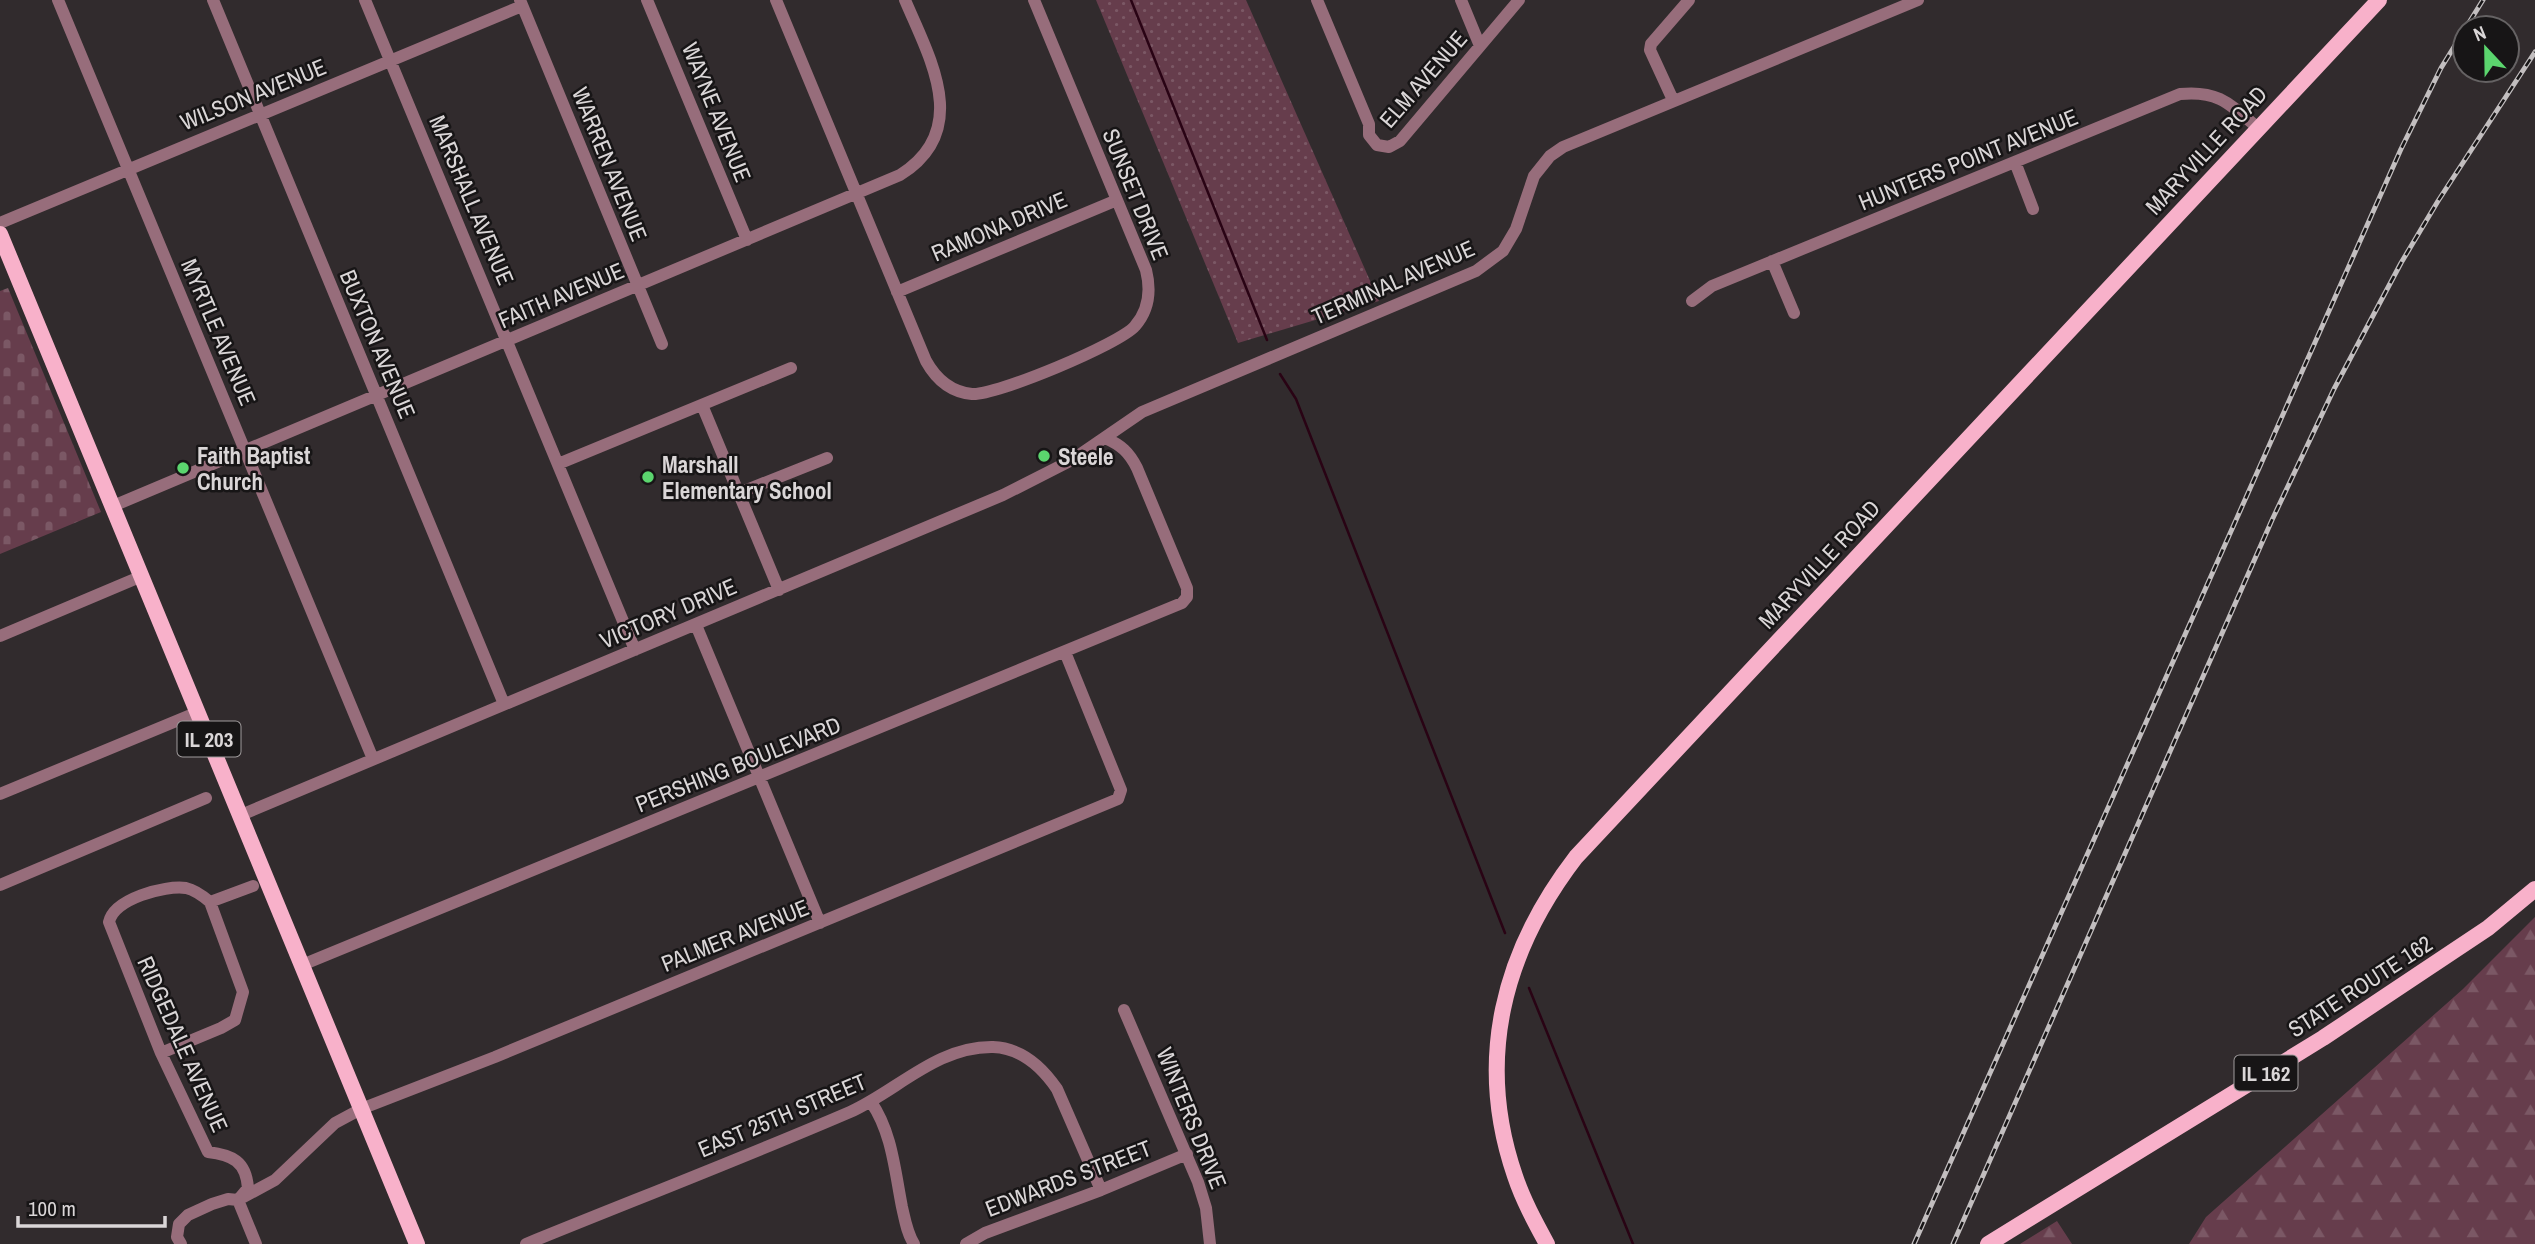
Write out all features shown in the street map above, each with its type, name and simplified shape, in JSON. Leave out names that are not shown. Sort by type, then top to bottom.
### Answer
[{"type":"main road","name":"MARYVILLE ROAD","points":[[1547,1244],[1525,1201],[1507,1150],[1499,1109],[1497,1077],[1500,1019],[1507,988],[1527,934],[1546,898],[1586,847],[2379,0]]},
{"type":"main road","name":"IL 203","points":[[0,234],[417,1244]]},
{"type":"main road","name":"STATE ROUTE 162","points":[[1989,1244],[2346,1024],[2477,936],[2535,889]]},
{"type":"street","name":"MYRTLE AVENUE","points":[[58,0],[373,759]]},
{"type":"street","name":"BUXTON AVENUE","points":[[213,0],[504,704]]},
{"type":"street","name":"MARSHALL AVENUE","points":[[365,0],[635,650]]},
{"type":"street","name":"WAYNE AVENUE","points":[[648,0],[747,240]]},
{"type":"street","name":"SUNSET DRIVE","points":[[776,0],[926,361],[941,381],[951,388],[972,394],[1000,390],[1122,338],[1140,320],[1148,302],[1148,279],[1034,0]]},
{"type":"street","name":"FAITH AVENUE","points":[[113,506],[900,175],[914,166],[930,145],[936,132],[941,106],[937,76],[905,0]]},
{"type":"street","name":"ELM AVENUE","points":[[1317,0],[1369,124],[1368,135],[1382,147],[1389,147],[1400,141],[1519,0]]},
{"type":"street","points":[[1461,0],[1480,46]]},
{"type":"street","points":[[1673,100],[1650,50],[1651,44],[1689,0]]},
{"type":"street","name":"TERMINAL AVENUE","points":[[1104,438],[1158,405],[1307,344],[1485,266],[1503,251],[1510,241],[1522,216],[1534,176],[1550,156],[1574,141],[1918,0]]},
{"type":"street","name":"WILSON AVENUE","points":[[0,223],[521,3]]},
{"type":"street","name":"WARREN AVENUE","points":[[521,3],[662,344]]},
{"type":"street","name":"HUNTERS POINT AVENUE","points":[[1692,301],[1704,290],[1772,261],[2180,94],[2199,92],[2218,97],[2258,128]]},
{"type":"street","points":[[2015,162],[2033,209]]},
{"type":"street","name":"RAMONA DRIVE","points":[[897,292],[1116,200]]},
{"type":"street","points":[[1772,261],[1794,313]]},
{"type":"street","points":[[558,464],[791,368]]},
{"type":"street","points":[[702,405],[779,590]]},
{"type":"street","name":"VICTORY DRIVE","points":[[241,816],[1028,483],[1072,460],[1104,438]]},
{"type":"street","name":"PERSHING BOULEVARD","points":[[302,965],[1182,603],[1187,597],[1187,588],[1132,458],[1118,443],[1104,438]]},
{"type":"street","points":[[739,493],[827,458]]},
{"type":"street","points":[[0,636],[142,576]]},
{"type":"street","points":[[696,625],[820,923]]},
{"type":"street","name":"PALMER AVENUE","points":[[181,1244],[177,1237],[179,1224],[188,1215],[228,1199],[238,1200],[275,1180],[335,1123],[361,1109],[1118,799],[1121,790],[1065,652]]},
{"type":"street","points":[[0,794],[198,712]]},
{"type":"street","points":[[0,885],[206,798]]},
{"type":"street","points":[[162,1053],[235,1020],[243,992],[210,902],[253,886]]},
{"type":"street","name":"RIDGEDALE AVENUE","points":[[210,902],[193,891],[167,888],[116,908],[109,922],[162,1053],[208,1152],[228,1155],[241,1164],[248,1188],[238,1200]]},
{"type":"street","name":"WINTERS DRIVE","points":[[1124,1010],[1187,1154],[1206,1208],[1210,1244]]},
{"type":"street","name":"EAST 25TH STREET","points":[[526,1244],[870,1102],[920,1070],[954,1054],[993,1047],[1019,1054],[1041,1068],[1057,1089],[1101,1190]]},
{"type":"street","points":[[870,1102],[882,1119],[888,1135],[907,1228],[914,1244]]},
{"type":"street","name":"EDWARDS STREET","points":[[966,1244],[985,1233],[1101,1190],[1187,1154]]},
{"type":"street","points":[[238,1200],[256,1244]]},
{"type":"green space","points":[[1096,0],[1246,0],[1379,301],[1238,343]]},
{"type":"green space","points":[[8,288],[101,512],[0,554],[0,291]]},
{"type":"green space","points":[[2535,917],[2535,1244],[2189,1244],[2206,1217],[2463,989]]},
{"type":"green space","points":[[2057,1221],[2072,1244],[2020,1244]]},
{"type":"waterway","points":[[1131,0],[1267,340]]},
{"type":"waterway","points":[[1280,374],[1296,399],[1505,933]]},
{"type":"waterway","points":[[1529,988],[1633,1244]]},
{"type":"railway","points":[[1914,1244],[2401,149],[2441,68],[2483,0]]},
{"type":"railway","points":[[1953,1244],[2272,520],[2334,389],[2401,263],[2535,52]]},
{"type":"place","name":"Steele","points":[[1044,456]]},
{"type":"place","name":"Faith Baptist Church","points":[[183,468]]},
{"type":"place","name":"Marshall Elementary School","points":[[648,477]]}]
